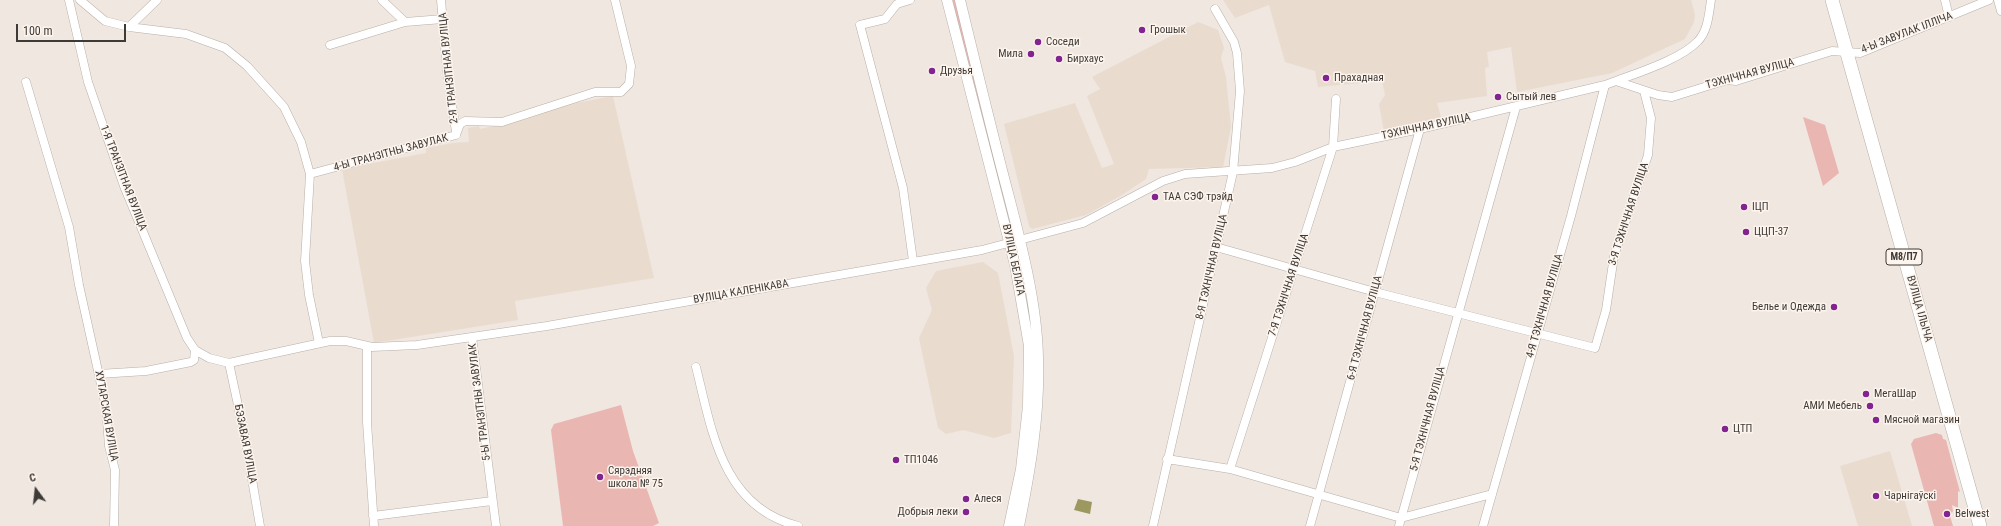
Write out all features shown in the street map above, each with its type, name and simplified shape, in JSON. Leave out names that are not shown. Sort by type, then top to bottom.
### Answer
[{"type":"main road","name":"ВУЛІЦА ІЛЬІЧА","points":[[1832,0],[1980,526]]},
{"type":"street","name":"1-Я ТРАНЗІТНАЯ ВУЛІЦА","points":[[69,0],[88,82],[124,186],[187,338],[195,350]]},
{"type":"street","points":[[80,0],[105,21],[130,27],[186,34],[201,38],[225,48],[247,66],[284,107],[296,127],[302,142],[310,174],[305,260],[319,343]]},
{"type":"street","points":[[130,27],[158,0]]},
{"type":"street","points":[[382,0],[405,22]]},
{"type":"street","name":"2-Я ТРАНЗІТНАЯ ВУЛІЦА","points":[[442,0],[447,70],[456,135]]},
{"type":"street","name":"4-Ы ТРАНЗІТНЫ ЗАВУЛАК","points":[[310,174],[456,135],[460,124],[465,121],[502,122],[595,92],[622,92],[629,84],[631,66],[615,0]]},
{"type":"street","points":[[910,0],[897,4],[884,19],[860,25],[902,188],[913,261]]},
{"type":"street","name":"ВУЛІЦА БЕЛАГА","points":[[947,0],[1015,241],[1029,346],[1028,406],[1020,469],[1009,526]]},
{"type":"street","name":"ВУЛІЦА БЕЛАГА","points":[[960,0],[1036,327],[1039,378],[1030,470],[1019,526]]},
{"type":"street","points":[[1616,81],[1671,59],[1699,40],[1707,24],[1711,0]]},
{"type":"street","points":[[1945,0],[1949,16]]},
{"type":"street","name":"4-Ы ЗАВУЛАК ІЛЛІЧА","points":[[1846,52],[1860,53],[1989,0]]},
{"type":"street","points":[[1998,0],[2001,11]]},
{"type":"street","name":"8-Я ТЭХНІЧНАЯ ВУЛІЦА","points":[[1152,526],[1234,172],[1240,91],[1237,53],[1234,42],[1215,9]]},
{"type":"street","points":[[330,45],[405,22],[443,19]]},
{"type":"street","name":"ТЭХНІЧНАЯ ВУЛІЦА","points":[[1015,241],[1083,223],[1163,181],[1185,174],[1234,172],[1272,168],[1295,162],[1333,147],[1516,107],[1616,81],[1644,91],[1672,97],[1727,80],[1736,81],[1832,52],[1846,52]]},
{"type":"street","name":"ХУТАРСКАЯ ВУЛІЦА","points":[[26,82],[69,227],[79,284],[106,407],[109,446],[115,470],[114,526]]},
{"type":"street","name":"4-Я ТЭХНІЧНАЯ ВУЛІЦА","points":[[1483,526],[1573,208],[1605,85]]},
{"type":"street","name":"3-Я ТЭХНІЧНАЯ ВУЛІЦА","points":[[1537,334],[1595,348],[1606,310],[1614,256],[1648,155],[1651,118],[1644,91]]},
{"type":"street","name":"7-Я ТЭХНІЧНАЯ ВУЛІЦА","points":[[1230,469],[1333,147],[1336,99]]},
{"type":"street","name":"5-Я ТЭХНІЧНАЯ ВУЛІЦА","points":[[1400,522],[1516,107]]},
{"type":"street","name":"6-Я ТЭХНІЧНАЯ ВУЛІЦА","points":[[1310,526],[1320,495],[1420,129]]},
{"type":"street","name":"ВУЛІЦА КАЛЕНІКАВА","points":[[472,337],[682,303],[982,250],[1015,241]]},
{"type":"street","points":[[1216,247],[1375,292],[1458,312],[1537,334]]},
{"type":"street","name":"5-Ы ТРАНЗІТНЫ ЗАВУЛАК","points":[[195,350],[209,358],[229,363],[337,340],[367,346],[417,345],[472,337],[496,526]]},
{"type":"street","points":[[367,346],[367,422],[374,526]]},
{"type":"street","points":[[99,374],[146,371],[191,362],[194,360],[195,350]]},
{"type":"street","name":"БЭЗАВАЯ ВУЛІЦА","points":[[229,363],[245,438],[260,526]]},
{"type":"street","points":[[696,366],[716,444],[731,476],[749,501],[771,517],[798,526]]},
{"type":"street","points":[[1167,459],[1230,469],[1320,495],[1400,522],[1492,494]]},
{"type":"street","points":[[373,516],[492,501]]},
{"type":"shaded area","points":[[952,0],[957,0],[1011,215],[1008,215]]},
{"type":"shaded area","points":[[1223,0],[1691,0],[1695,15],[1694,22],[1685,39],[1612,73],[1517,92],[1511,47],[1487,52],[1489,67],[1485,68],[1487,96],[1437,103],[1441,117],[1384,131],[1379,104],[1385,95],[1382,81],[1318,87],[1315,71],[1285,62],[1269,5],[1235,18]]},
{"type":"shaded area","points":[[1198,22],[1218,30],[1224,48],[1221,58],[1226,77],[1231,127],[1223,167],[1149,169],[1146,179],[1122,195],[1086,215],[1032,229],[1029,226],[1004,124],[1075,103],[1102,168],[1114,164],[1087,96],[1100,89],[1092,77]]},
{"type":"shaded area","points":[[613,96],[654,278],[515,301],[518,320],[374,343],[342,169],[426,153],[426,148],[453,143],[469,142],[468,128],[479,126],[480,129],[526,119],[560,106]]},
{"type":"shaded area","points":[[1803,117],[1825,125],[1839,173],[1823,186]]},
{"type":"shaded area","points":[[983,262],[998,273],[1014,356],[1011,433],[994,438],[963,430],[946,434],[938,428],[919,338],[932,310],[926,288],[936,271]]},
{"type":"shaded area","name":"Сярэдняя школа № 75","points":[[621,405],[633,451],[659,523],[653,526],[563,526],[551,430],[554,424]]},
{"type":"shaded area","points":[[1936,433],[1942,435],[1943,439],[1946,440],[1960,492],[1958,491],[1958,508],[1952,505],[1953,511],[1950,516],[1953,526],[1934,526],[1911,444],[1914,439]]},
{"type":"shaded area","name":"Чарнігаўскі","points":[[1890,451],[1912,526],[1858,526],[1840,466]]},
{"type":"shaded area","points":[[1078,499],[1092,502],[1090,514],[1074,510]]},
{"type":"place","name":"Грошык","points":[[1142,30]]},
{"type":"place","name":"Соседи","points":[[1038,42]]},
{"type":"place","name":"Мила","points":[[1031,54]]},
{"type":"place","name":"Бирхаус","points":[[1059,59]]},
{"type":"place","name":"Друзья","points":[[932,71]]},
{"type":"place","name":"Прахадная","points":[[1326,78]]},
{"type":"place","name":"Сытый лев","points":[[1498,97]]},
{"type":"place","name":"ТАА СЭФ трэйд","points":[[1155,197]]},
{"type":"place","name":"ІЦП","points":[[1744,207]]},
{"type":"place","name":"ЦЦП-37","points":[[1746,232]]},
{"type":"place","name":"Белье и Одежда","points":[[1834,307]]},
{"type":"place","name":"МегаШар","points":[[1866,394]]},
{"type":"place","name":"АМИ Мебель","points":[[1870,406]]},
{"type":"place","name":"Мясной магазин","points":[[1876,420]]},
{"type":"place","name":"ЦТП","points":[[1725,429]]},
{"type":"place","name":"ТП1046","points":[[896,460]]},
{"type":"place","name":"Сярэдняя школа № 75","points":[[600,477]]},
{"type":"place","name":"Чарнігаўскі","points":[[1876,496]]},
{"type":"place","name":"Алеся","points":[[966,499]]},
{"type":"place","name":"Добрыя леки","points":[[966,512]]},
{"type":"place","name":"Belwest","points":[[1947,514]]}]
